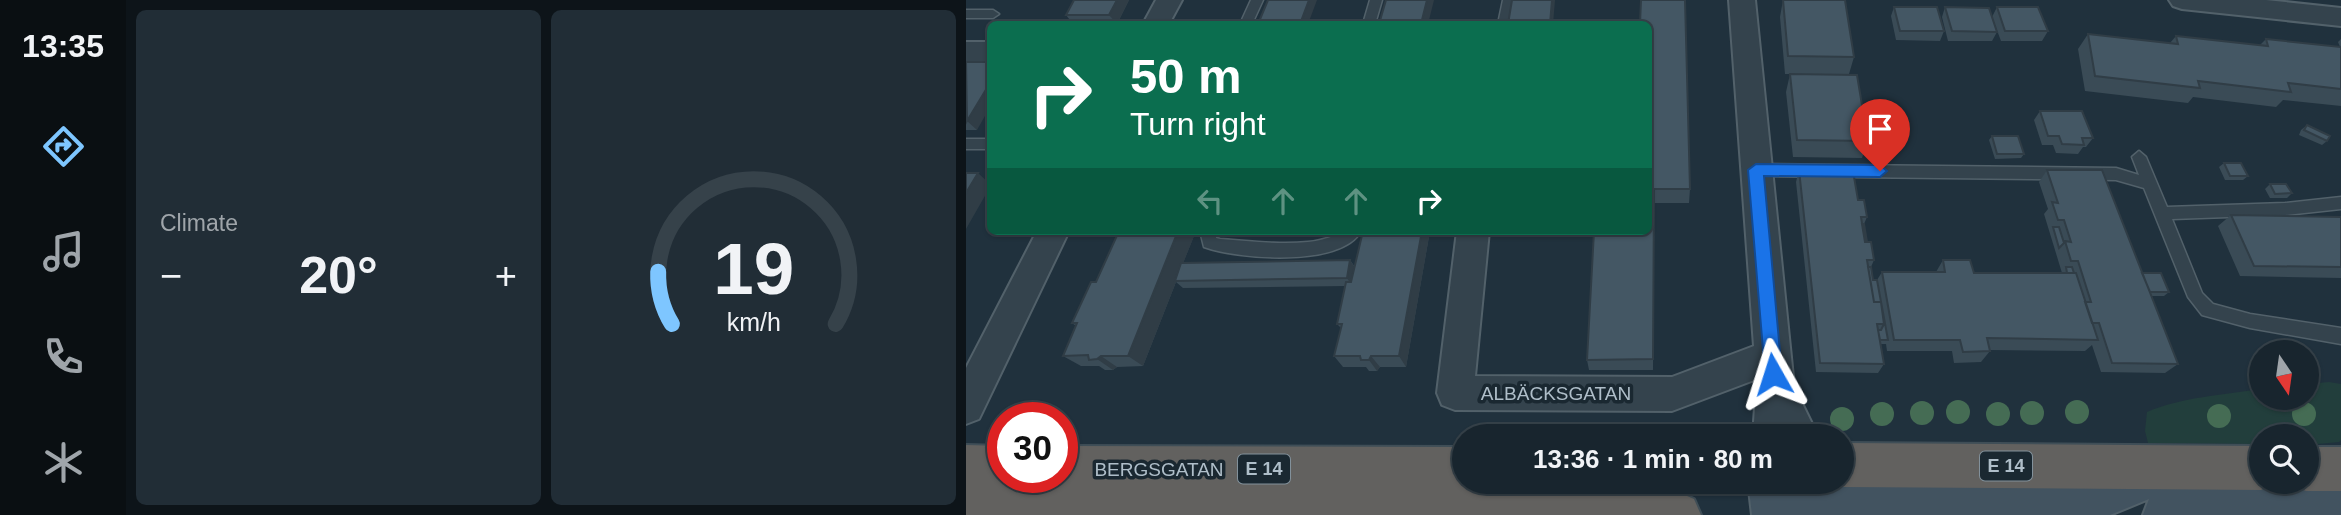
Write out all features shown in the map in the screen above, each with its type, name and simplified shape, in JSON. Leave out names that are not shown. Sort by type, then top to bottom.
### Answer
[{"type":"highway","name":"E 14","points":[[1854,465],[2249,468]]},
{"type":"highway","points":[[966,467],[987,468]]},
{"type":"highway","name":"BERGSGATAN","points":[[1078,468],[1452,470]]},
{"type":"highway","points":[[2319,469],[2341,469]]},
{"type":"highway","name":"BERGSGATAN","points":[[966,506],[1297,512],[1547,509],[1678,515]]},
{"type":"main road","points":[[1828,515],[1848,500],[1880,494],[2105,494],[2169,468]]},
{"type":"main road","points":[[1773,494],[1775,515]]},
{"type":"main road","points":[[1818,494],[1821,515]]},
{"type":"main road","points":[[2166,515],[2194,495],[2341,494]]},
{"type":"street","points":[[1158,21],[1169,0]]},
{"type":"street","points":[[1742,0],[1773,374],[1772,424]]},
{"type":"street","points":[[2182,0],[2341,17]]},
{"type":"street","points":[[966,407],[1051,235]]},
{"type":"street","name":"ALBÄCKSGATAN","points":[[1473,235],[1455,393],[1672,394],[1749,363],[1773,374]]},
{"type":"street","points":[[1773,374],[1794,424]]},
{"type":"lane","points":[[1248,21],[1257,0]]},
{"type":"lane","points":[[1371,21],[1376,0]]},
{"type":"lane","points":[[1505,21],[1509,0]]},
{"type":"lane","points":[[966,14],[993,14]]},
{"type":"lane","points":[[966,144],[987,144]]},
{"type":"lane","points":[[2139,157],[2196,297],[2208,310],[2250,321],[2341,336]]},
{"type":"lane","points":[[1756,170],[2116,174],[2149,184]]},
{"type":"lane","points":[[2160,213],[2285,209],[2341,203]]},
{"type":"lane","points":[[1208,235],[1209,242],[1220,246],[1315,249],[1337,244],[1348,235]]},
{"type":"green space","points":[[2319,383],[2341,384],[2339,442],[2319,444],[2319,424],[2249,424],[2249,444],[2148,443],[2145,431],[2147,412],[2160,407],[2249,391],[2249,410],[2319,410]]},
{"type":"building","points":[[1074,0],[1117,0],[1109,15],[1066,15]]},
{"type":"building","points":[[1268,0],[1309,0],[1301,21],[1259,21]]},
{"type":"building","points":[[1386,0],[1427,0],[1422,21],[1380,21]]},
{"type":"building","points":[[1512,0],[1552,0],[1550,21],[1508,21]]},
{"type":"building","points":[[1641,0],[1685,0],[1690,189],[1654,189],[1653,359],[1587,360],[1594,235],[1652,235],[1652,21],[1640,21]]},
{"type":"building","points":[[1783,0],[1845,0],[1854,57],[1788,56]]},
{"type":"building","points":[[1894,7],[1937,7],[1944,31],[1900,31]]},
{"type":"building","points":[[1945,7],[1989,8],[1997,32],[1952,31]]},
{"type":"building","points":[[1997,7],[2038,7],[2048,31],[2005,31]]},
{"type":"building","points":[[2088,34],[2178,44],[2176,36],[2268,46],[2266,39],[2341,47],[2341,89],[2288,83],[2291,92],[2198,81],[2200,88],[2095,76]]},
{"type":"building","points":[[966,62],[987,62],[987,88],[967,121]]},
{"type":"building","points":[[1790,74],[1857,75],[1868,141],[1797,140]]},
{"type":"building","points":[[2040,111],[2082,111],[2093,138],[2082,138],[2084,145],[2062,144],[2059,136],[2048,136]]},
{"type":"building","points":[[2307,125],[2330,136],[2327,141],[2304,130]]},
{"type":"building","points":[[1992,136],[2018,136],[2024,154],[1997,154]]},
{"type":"building","points":[[2224,163],[2241,163],[2248,176],[2230,176]]},
{"type":"building","points":[[1799,170],[1853,171],[1858,200],[1864,200],[1867,217],[1861,217],[1865,242],[1871,242],[1874,260],[1867,260],[1874,302],[1881,302],[1884,324],[1877,324],[1884,364],[1820,363]]},
{"type":"building","points":[[2047,170],[2102,170],[2178,364],[2112,363],[2099,323],[2092,323],[2085,302],[2091,302],[2078,261],[2071,261],[2065,241],[2071,242],[2064,220],[2058,220],[2052,202],[2058,203]]},
{"type":"building","points":[[966,173],[978,173],[966,193]]},
{"type":"building","points":[[2270,184],[2286,184],[2292,193],[2275,194]]},
{"type":"building","points":[[2231,215],[2341,217],[2341,267],[2254,266]]},
{"type":"building","points":[[1864,224],[1867,242],[1865,242]]},
{"type":"building","points":[[2053,227],[2059,227],[2064,243],[2059,248]]},
{"type":"building","points":[[1117,235],[1176,235],[1128,356],[1101,356],[1089,360],[1088,355],[1063,356],[1077,323],[1072,323],[1091,282],[1096,282]]},
{"type":"building","points":[[1362,235],[1421,235],[1399,356],[1371,356],[1369,360],[1361,360],[1360,356],[1334,356],[1342,324],[1337,324],[1346,282],[1351,282]]},
{"type":"building","points":[[1350,260],[1347,278],[1175,281],[1181,263]]},
{"type":"building","points":[[1943,260],[1970,260],[1974,273],[2076,273],[2098,340],[1987,338],[1990,351],[1963,352],[1960,340],[1894,340],[1882,272],[1945,272]]},
{"type":"building","points":[[1868,267],[1871,267],[1873,280],[1877,280],[1888,340],[1880,340],[1878,330],[1881,330],[1884,324],[1881,302],[1874,302]]},
{"type":"building","points":[[2066,267],[2072,267],[2074,273],[2067,273]]},
{"type":"building","points":[[2142,273],[2161,273],[2169,292],[2150,292]]},
{"type":"route","points":[[1773,374],[1756,170],[1880,171]]}]
